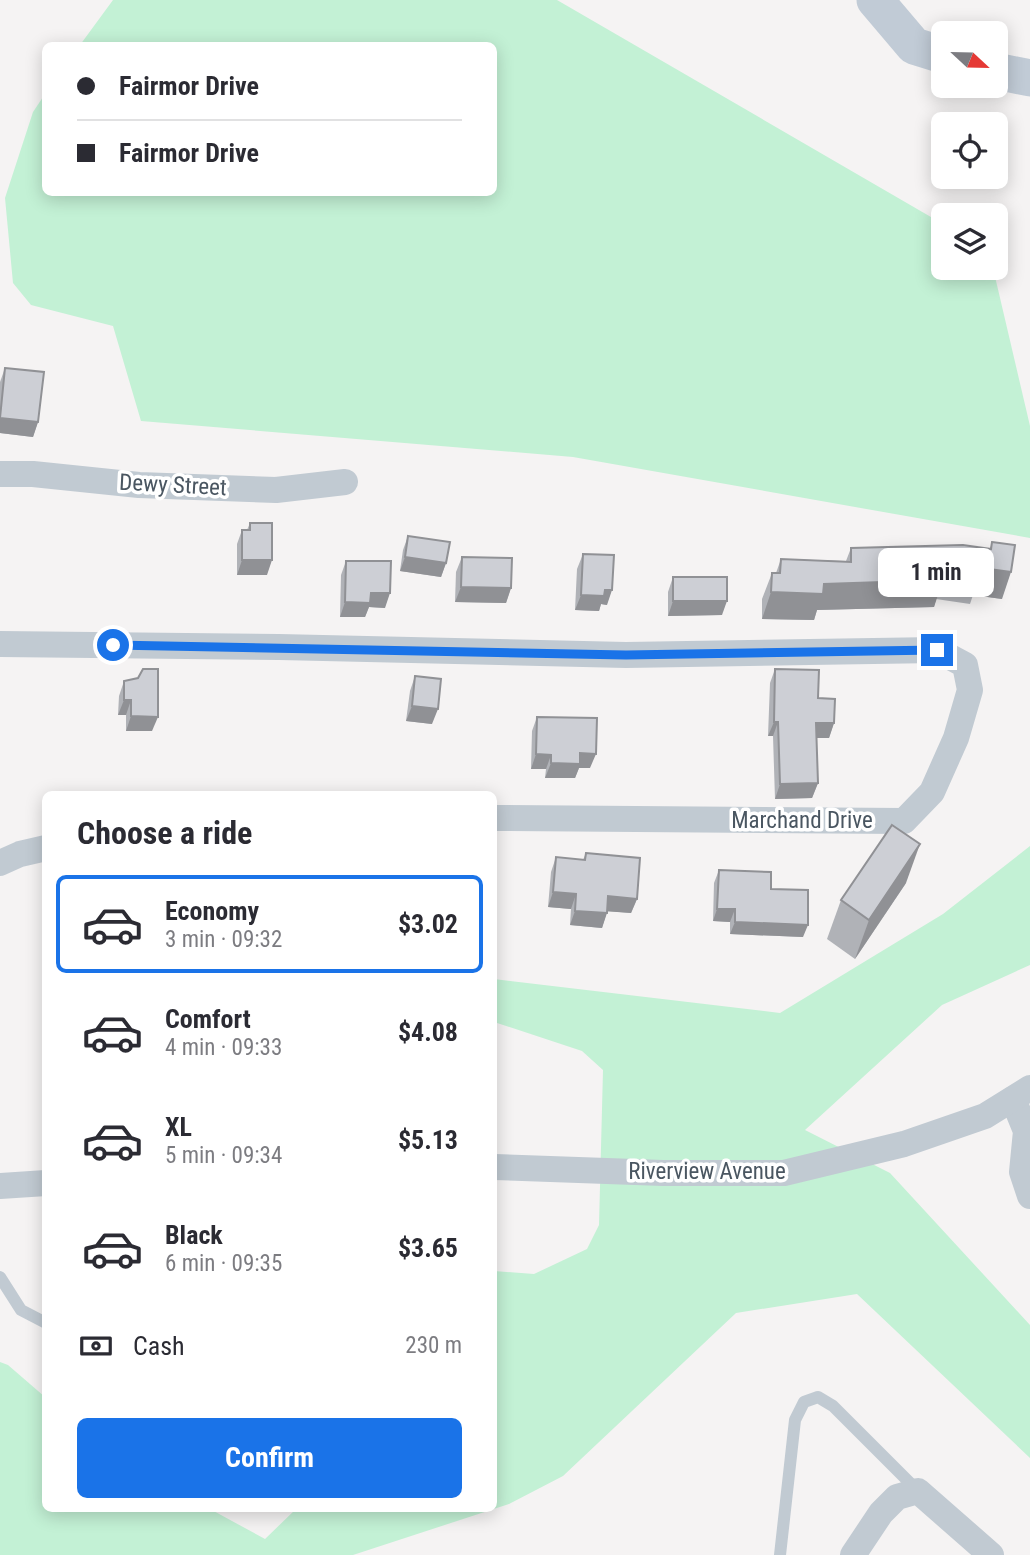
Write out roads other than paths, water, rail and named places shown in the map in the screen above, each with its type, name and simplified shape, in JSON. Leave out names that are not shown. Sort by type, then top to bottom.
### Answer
[{"type":"street","points":[[875,0],[914,46],[931,51]]},
{"type":"street","points":[[1008,73],[1030,78]]},
{"type":"street","name":"Dewy Street","points":[[0,474],[33,474],[139,485],[276,490],[345,482]]},
{"type":"street","name":"Marchand Drive","points":[[0,644],[626,655],[937,650],[965,665],[970,690],[956,738],[932,792],[904,821],[497,818]]},
{"type":"street","points":[[0,863],[20,854],[42,849]]},
{"type":"street","points":[[1022,1093],[1026,1131],[1021,1172],[1030,1196]]},
{"type":"street","name":"Riverview Avenue","points":[[497,1167],[663,1173],[784,1173],[904,1144],[985,1116],[1022,1093]]},
{"type":"street","points":[[0,1186],[42,1183]]},
{"type":"street","points":[[853,1555],[881,1513],[897,1497],[918,1491],[992,1555]]},
{"type":"lane","points":[[0,1277],[21,1310],[42,1321]]},
{"type":"lane","points":[[780,1555],[795,1420],[804,1402],[818,1397],[833,1406],[918,1491]]}]
